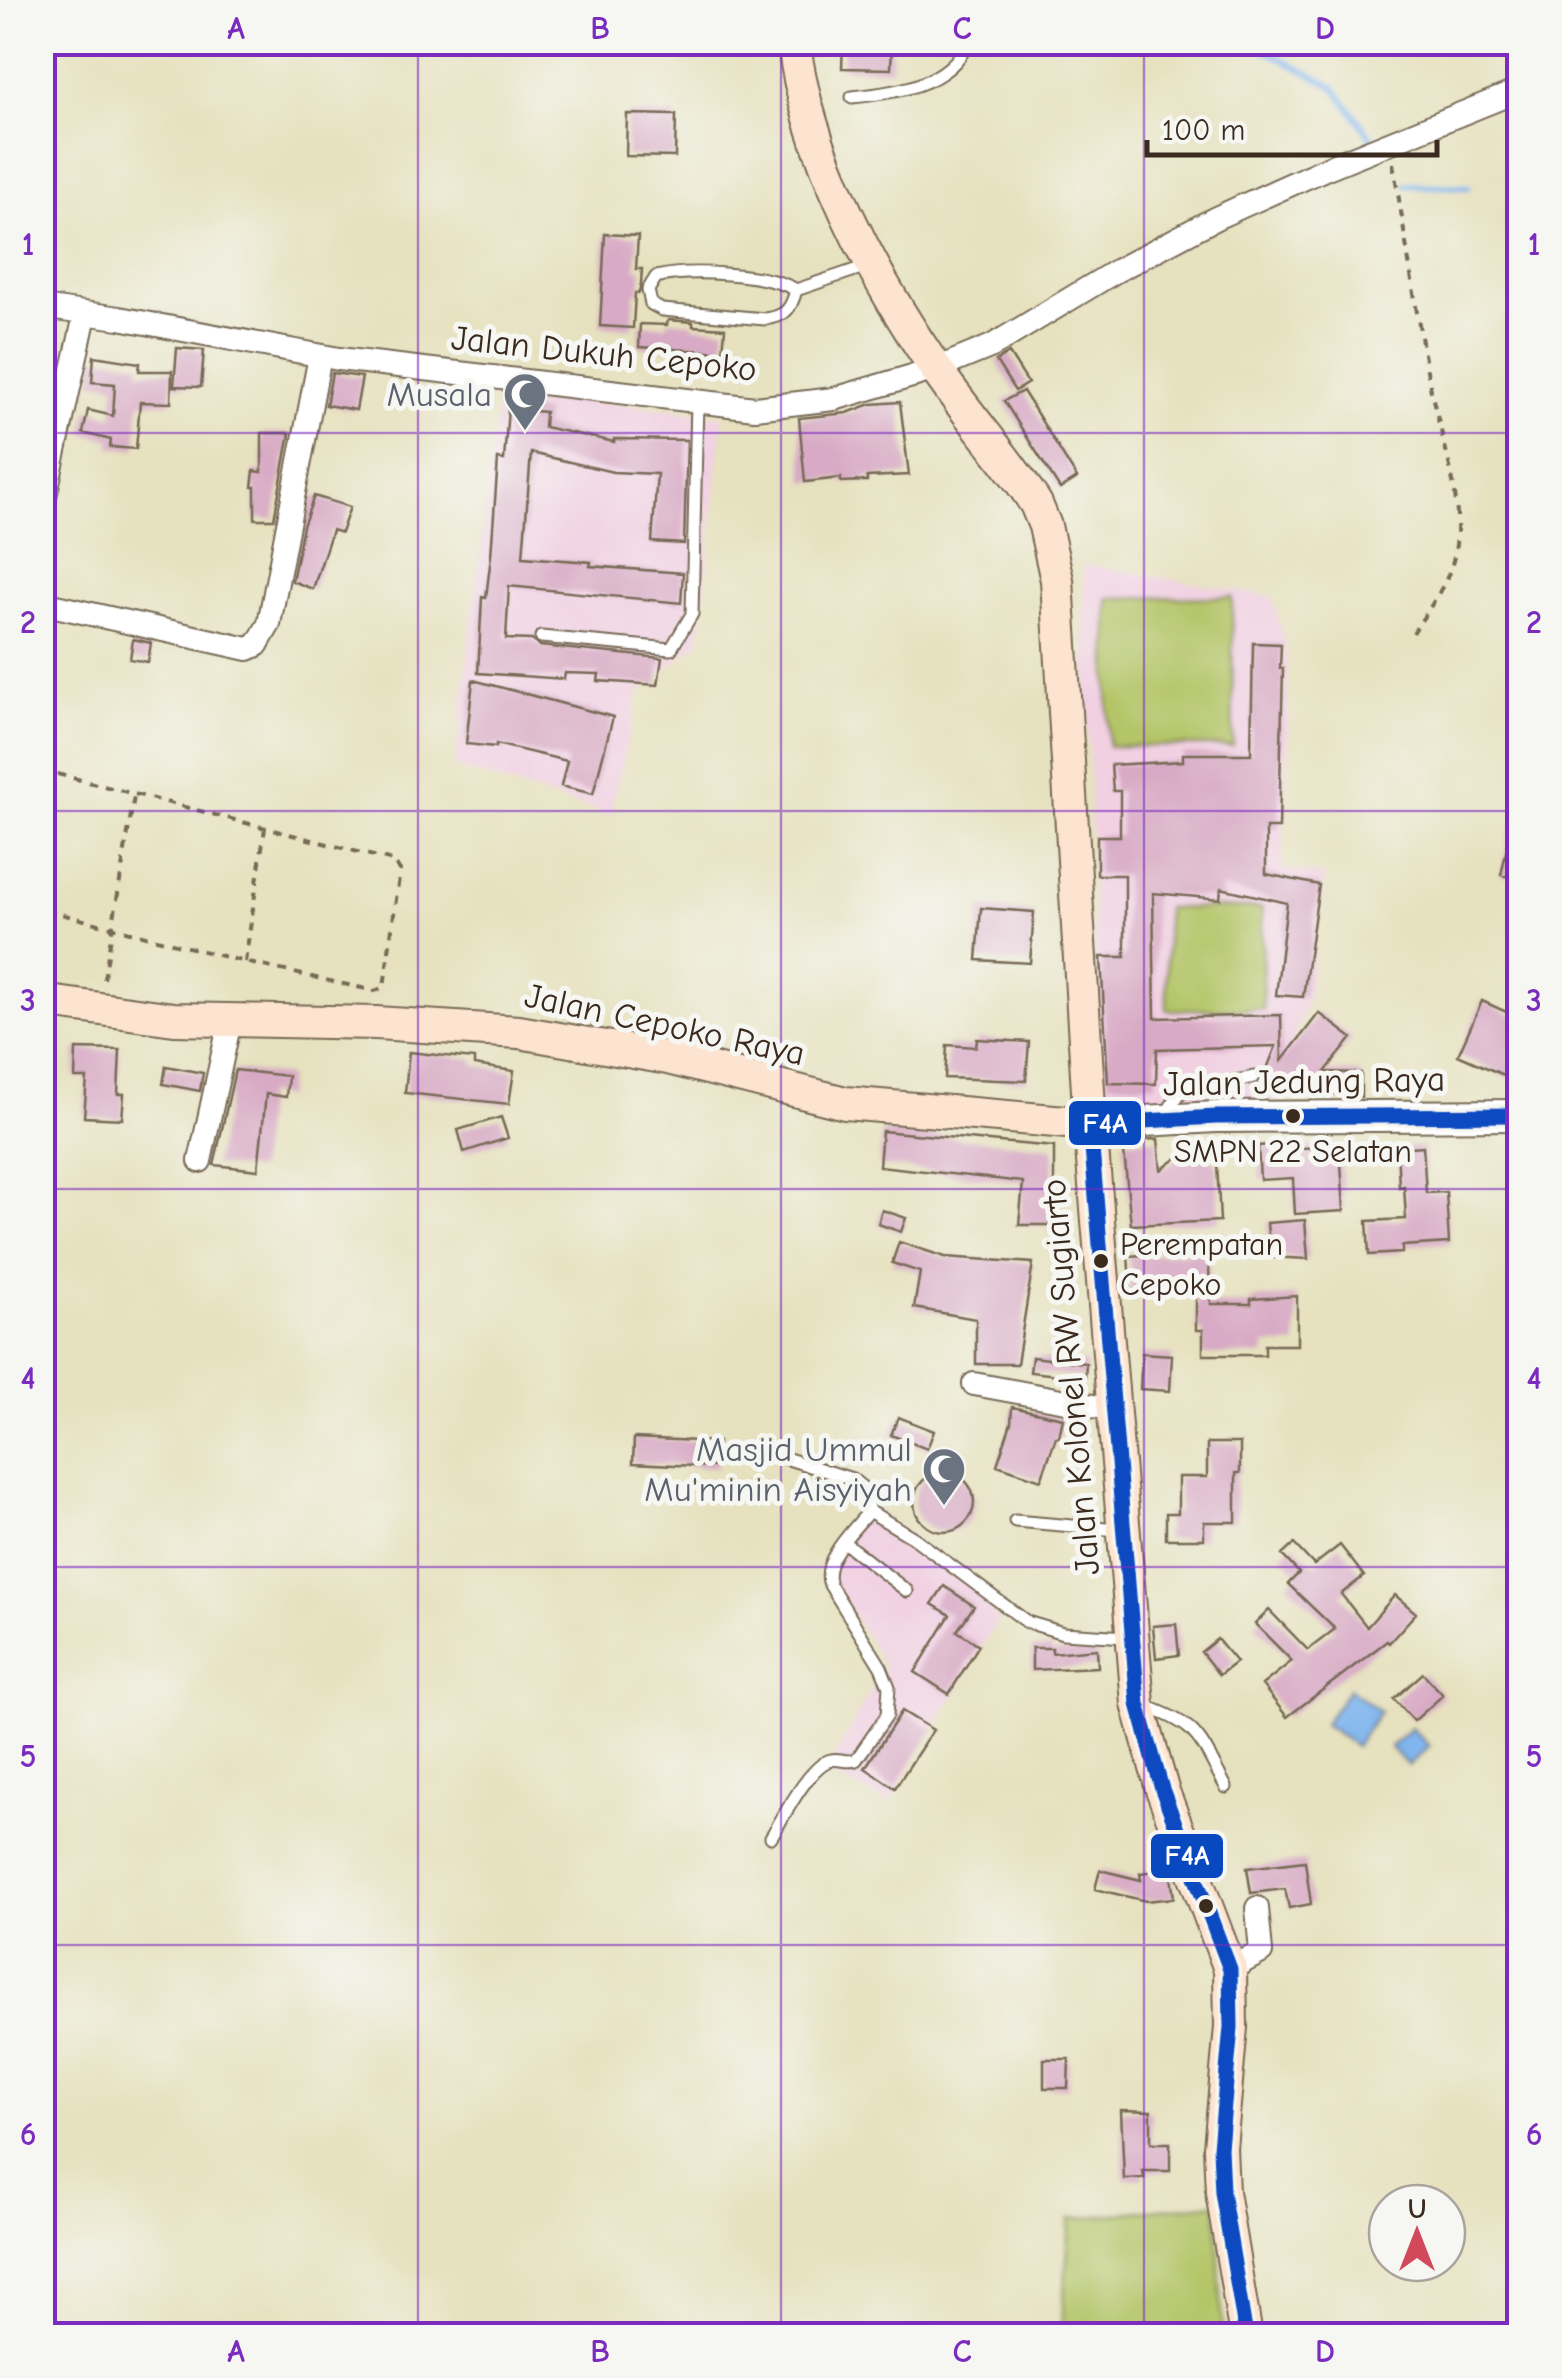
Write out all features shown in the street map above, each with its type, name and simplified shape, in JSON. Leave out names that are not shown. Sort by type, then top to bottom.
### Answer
[{"type":"main road","name":"Jalan Kolonel RW Sugiarto","points":[[794,42],[810,119],[828,173],[874,264],[936,370],[1036,504],[1057,580],[1090,1124],[1138,1704],[1162,1788],[1230,1969],[1232,2027],[1220,2148],[1222,2192],[1246,2336]]},
{"type":"main road","name":"Jalan Cepoko Raya","points":[[42,1002],[134,1015],[519,1032],[668,1058],[845,1104],[1090,1124]]},
{"type":"street","name":"Jalan Dukuh Cepoko","points":[[42,307],[320,356],[755,408],[834,399],[936,370],[992,346],[1116,271],[1216,218],[1520,90]]},
{"type":"street","points":[[42,510],[85,314]]},
{"type":"street","points":[[42,603],[248,649],[257,645],[269,624],[320,356]]},
{"type":"street","points":[[200,1161],[230,1021]]},
{"type":"street","name":"Jalan Jedung Raya","points":[[1090,1124],[1322,1115],[1520,1115]]},
{"type":"street","points":[[974,1384],[1115,1410]]},
{"type":"street","points":[[1230,1969],[1261,1952],[1258,1908]]},
{"type":"lane","points":[[852,97],[894,93],[938,77],[962,56],[968,42]]},
{"type":"lane","points":[[796,290],[792,308],[781,317],[765,319],[662,310],[651,304],[648,290],[656,277],[674,272],[779,280],[796,290],[874,264]]},
{"type":"lane","points":[[540,637],[672,650],[692,614],[697,401]]},
{"type":"lane","points":[[1168,1120],[1180,1093],[1254,1077]]},
{"type":"lane","points":[[769,1453],[852,1479],[862,1487],[869,1510],[914,1538],[1027,1622],[1063,1633],[1131,1637]]},
{"type":"lane","points":[[771,1838],[797,1794],[822,1764],[856,1760],[887,1715],[888,1688],[881,1666],[827,1579],[830,1561],[869,1510]]},
{"type":"lane","points":[[1015,1520],[1123,1530]]},
{"type":"lane","points":[[844,1543],[907,1591]]},
{"type":"lane","points":[[1138,1704],[1187,1724],[1197,1734],[1226,1787]]},
{"type":"path","points":[[1390,143],[1429,381],[1458,525],[1455,555],[1440,590],[1413,633]]},
{"type":"path","points":[[42,770],[393,861],[400,870],[384,987],[376,991],[42,909]]},
{"type":"path","points":[[104,979],[134,795]]},
{"type":"path","points":[[246,962],[265,828]]},
{"type":"path","points":[[1466,2336],[1486,2324]]},
{"type":"shaded area","points":[[499,388],[723,416],[700,641],[639,692],[610,815],[455,767]]},
{"type":"shaded area","points":[[1083,564],[1272,597],[1286,648],[1289,725],[1282,869],[1325,876],[1308,997],[1273,1102],[1099,1110]]},
{"type":"shaded area","points":[[864,1502],[984,1592],[998,1620],[889,1803],[826,1774],[884,1665],[821,1564]]},
{"type":"green space","points":[[1232,597],[1233,746],[1108,746],[1108,598]]},
{"type":"green space","points":[[1166,908],[1262,908],[1263,1009],[1167,1010]]},
{"type":"green space","points":[[1216,2203],[1223,2335],[1061,2336],[1070,2219]]},
{"type":"water","points":[[1349,1689],[1380,1711],[1355,1746],[1324,1724]]},
{"type":"water","points":[[1411,1728],[1429,1746],[1408,1766],[1390,1747]]},
{"type":"building","points":[[843,42],[892,42],[891,69],[842,68]]},
{"type":"building","points":[[627,114],[676,115],[675,157],[626,156]]},
{"type":"building","points":[[605,234],[638,236],[636,269],[642,269],[639,293],[635,293],[633,328],[600,326]]},
{"type":"building","points":[[668,320],[725,328],[723,352],[639,347],[640,324],[667,325]]},
{"type":"building","points":[[177,348],[204,350],[201,387],[174,386]]},
{"type":"building","points":[[1009,353],[1028,383],[1015,391],[996,361]]},
{"type":"building","points":[[94,356],[140,363],[139,371],[172,371],[171,403],[140,402],[136,449],[110,447],[111,440],[83,433],[88,410],[113,416],[115,384],[92,382]]},
{"type":"building","points":[[332,373],[362,377],[356,410],[326,405]]},
{"type":"building","points":[[1023,391],[1077,478],[1060,489],[1004,401]]},
{"type":"building","points":[[900,402],[909,475],[867,477],[867,481],[841,482],[841,478],[805,482],[799,418]]},
{"type":"building","points":[[508,409],[545,412],[544,427],[614,442],[687,440],[684,544],[652,542],[657,474],[613,472],[531,453],[523,557],[683,573],[681,603],[509,586],[506,639],[662,658],[658,685],[598,681],[599,674],[565,673],[564,679],[478,673],[482,597],[486,598],[498,459],[504,460]]},
{"type":"building","points":[[262,433],[290,433],[274,519],[255,519],[252,487],[254,471],[262,472]]},
{"type":"building","points":[[314,496],[350,507],[341,533],[332,530],[313,589],[292,581],[303,526]]},
{"type":"building","points":[[133,639],[151,643],[148,662],[130,659]]},
{"type":"building","points":[[1253,643],[1281,644],[1283,668],[1279,828],[1266,828],[1266,874],[1319,885],[1303,997],[1276,995],[1287,903],[1221,888],[1220,899],[1153,893],[1155,1018],[1281,1015],[1282,1061],[1319,1013],[1352,1038],[1325,1072],[1361,1073],[1361,1097],[1342,1097],[1300,1080],[1295,1092],[1263,1079],[1276,1046],[1157,1049],[1156,1084],[1108,1083],[1101,957],[1125,957],[1125,875],[1097,875],[1097,836],[1120,836],[1120,791],[1113,791],[1111,765],[1183,761],[1183,754],[1251,754]]},
{"type":"building","points":[[473,680],[613,717],[593,794],[561,786],[567,761],[496,744],[466,744]]},
{"type":"building","points":[[1513,821],[1520,822],[1520,879],[1501,875]]},
{"type":"building","points":[[981,908],[1034,912],[1030,963],[977,960]]},
{"type":"building","points":[[1482,1001],[1520,1018],[1520,1057],[1510,1078],[1458,1055]]},
{"type":"building","points":[[977,1039],[1029,1042],[1026,1081],[945,1078],[947,1045],[976,1047]]},
{"type":"building","points":[[76,1049],[120,1050],[118,1094],[124,1094],[122,1119],[84,1117],[87,1078],[75,1078]]},
{"type":"building","points":[[409,1052],[474,1059],[474,1065],[514,1071],[509,1104],[405,1093]]},
{"type":"building","points":[[166,1066],[203,1073],[200,1091],[163,1084]]},
{"type":"building","points":[[235,1070],[288,1076],[286,1097],[266,1094],[258,1170],[214,1165]]},
{"type":"building","points":[[501,1117],[508,1138],[464,1152],[458,1130]]},
{"type":"building","points":[[882,1131],[1054,1147],[1054,1225],[1019,1225],[1023,1182],[879,1166]]},
{"type":"building","points":[[1158,1139],[1161,1170],[1189,1149],[1217,1163],[1220,1221],[1131,1225],[1123,1141]]},
{"type":"building","points":[[1282,1144],[1282,1149],[1340,1146],[1344,1211],[1295,1214],[1293,1178],[1260,1180],[1258,1146]]},
{"type":"building","points":[[1423,1146],[1426,1193],[1446,1192],[1449,1243],[1402,1246],[1402,1253],[1369,1255],[1367,1221],[1406,1219],[1397,1148]]},
{"type":"building","points":[[882,1210],[906,1218],[901,1232],[878,1224]]},
{"type":"building","points":[[1305,1220],[1308,1259],[1270,1257],[1267,1223]]},
{"type":"building","points":[[899,1242],[945,1257],[1033,1263],[1017,1364],[976,1364],[976,1319],[914,1308],[920,1272],[892,1263]]},
{"type":"building","points":[[1208,1251],[1211,1304],[1251,1304],[1251,1299],[1297,1296],[1297,1345],[1265,1345],[1265,1355],[1203,1355],[1203,1330],[1196,1330],[1196,1291],[1131,1295],[1128,1256]]},
{"type":"building","points":[[1142,1353],[1172,1355],[1170,1391],[1140,1389]]},
{"type":"building","points":[[1032,1357],[1086,1363],[1085,1378],[1030,1372]]},
{"type":"building","points":[[1012,1407],[1063,1418],[1041,1480],[997,1465],[1011,1423]]},
{"type":"building","points":[[898,1417],[934,1431],[927,1449],[891,1435]]},
{"type":"building","points":[[634,1438],[718,1442],[717,1467],[633,1463]]},
{"type":"building","points":[[1207,1443],[1240,1443],[1236,1522],[1204,1522],[1204,1539],[1166,1539],[1166,1513],[1178,1513],[1178,1477],[1207,1477]]},
{"type":"building","name":"Masjid Ummul Mu'minin Aisyiyah","points":[[944,1472],[965,1481],[974,1502],[965,1523],[944,1532],[923,1523],[914,1502],[923,1481]]},
{"type":"building","points":[[1294,1544],[1314,1565],[1340,1545],[1364,1576],[1341,1594],[1367,1627],[1395,1595],[1416,1613],[1389,1643],[1287,1717],[1262,1685],[1292,1661],[1255,1624],[1269,1610],[1308,1650],[1335,1629],[1288,1584],[1299,1573],[1282,1555]]},
{"type":"building","points":[[944,1586],[974,1606],[957,1631],[979,1645],[949,1694],[915,1672],[950,1615],[932,1604]]},
{"type":"building","points":[[1176,1624],[1179,1655],[1156,1658],[1153,1626]]},
{"type":"building","points":[[1217,1639],[1236,1662],[1219,1675],[1201,1652]]},
{"type":"building","points":[[1032,1648],[1052,1648],[1052,1653],[1097,1649],[1098,1667],[1032,1670]]},
{"type":"building","points":[[1423,1673],[1443,1695],[1414,1721],[1394,1699]]},
{"type":"building","points":[[902,1711],[933,1730],[895,1788],[865,1768]]},
{"type":"building","points":[[1305,1861],[1311,1904],[1289,1908],[1285,1889],[1251,1893],[1247,1868]]},
{"type":"building","points":[[1170,1869],[1174,1898],[1146,1901],[1095,1889],[1100,1870],[1141,1880],[1140,1873]]},
{"type":"building","points":[[1044,2059],[1069,2059],[1068,2088],[1044,2088]]},
{"type":"building","points":[[1121,2110],[1151,2111],[1151,2143],[1170,2143],[1170,2171],[1143,2171],[1144,2178],[1124,2179]]},
{"type":"waterway","points":[[1250,42],[1334,87],[1373,140]]},
{"type":"waterway","points":[[1406,185],[1468,187]]},
{"type":"transit line","name":"F4A","points":[[1246,2336],[1222,2192],[1220,2148],[1231,2027],[1230,1969],[1162,1789],[1138,1704],[1090,1124],[1216,1117],[1520,1115]]},
{"type":"place","name":"Musala","points":[[525,432]]},
{"type":"place","name":"SMPN 22 Selatan","points":[[1293,1116]]},
{"type":"place","name":"Perempatan Cepoko","points":[[1101,1261]]},
{"type":"place","name":"Masjid Ummul Mu'minin Aisyiyah","points":[[944,1507]]}]
